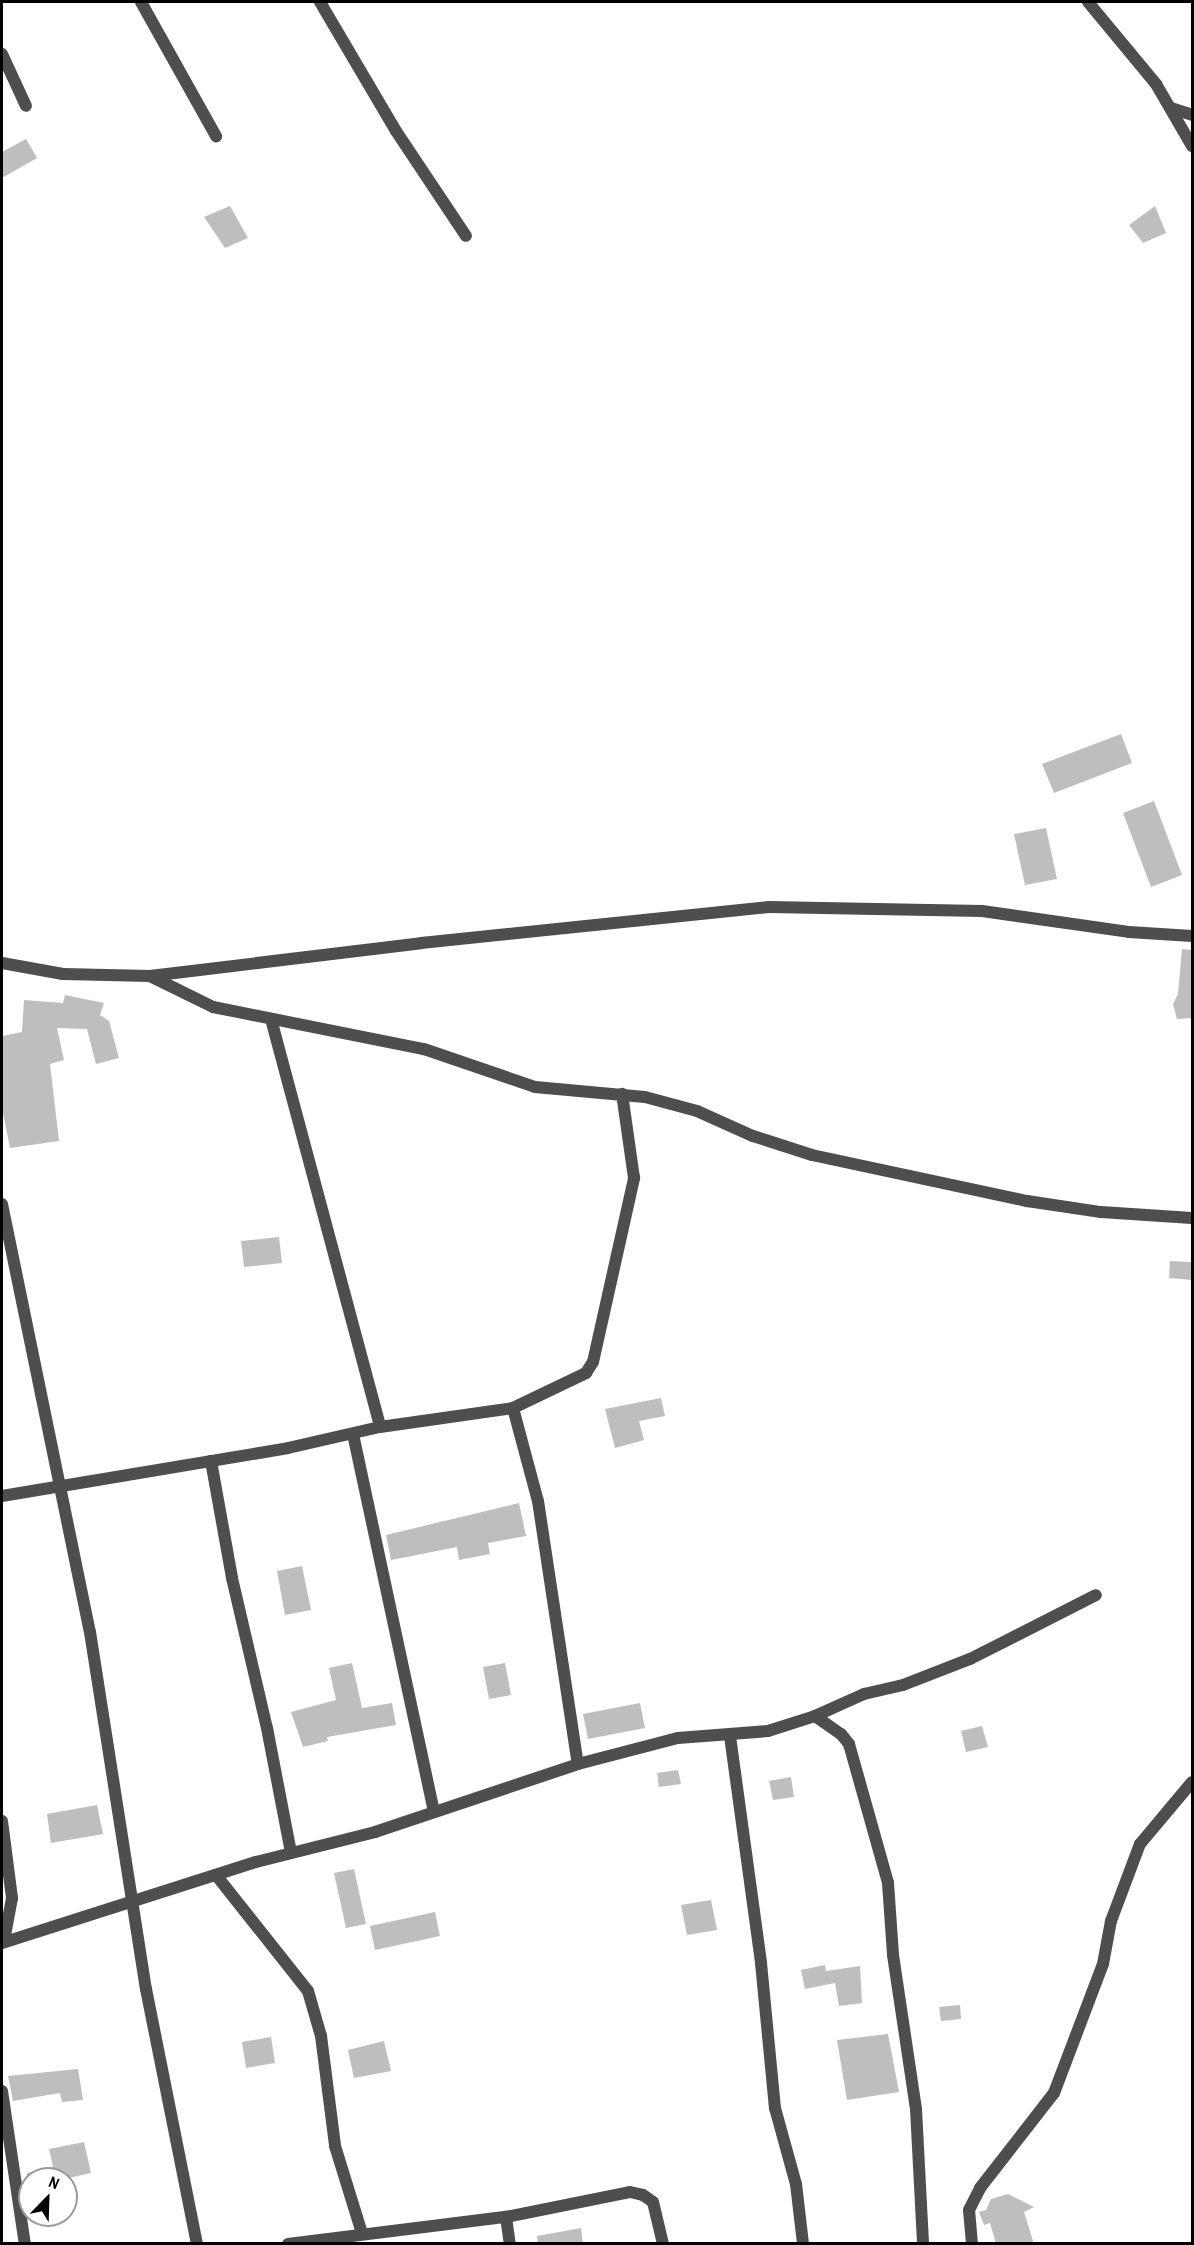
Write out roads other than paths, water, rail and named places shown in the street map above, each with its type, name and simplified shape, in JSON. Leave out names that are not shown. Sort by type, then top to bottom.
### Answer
[{"type":"street","points":[[141,2],[216,136]]},
{"type":"street","points":[[320,2],[396,131],[466,236]]},
{"type":"street","points":[[1088,2],[1171,108],[1192,146]]},
{"type":"street","points":[[2,54],[26,106]]},
{"type":"street","points":[[1171,108],[1192,115]]},
{"type":"street","points":[[2,963],[63,974],[150,976],[421,943],[769,907],[982,911],[1129,932],[1192,936]]},
{"type":"street","points":[[150,976],[213,1007],[424,1049],[535,1088],[622,1094],[697,1111],[753,1136],[812,1155],[1027,1201],[1101,1212],[1192,1218]]},
{"type":"street","points":[[271,1018],[380,1426]]},
{"type":"street","points":[[2,1496],[211,1461],[353,1434],[380,1426],[513,1408],[586,1373],[593,1362],[634,1178],[622,1094]]},
{"type":"street","points":[[2,1204],[117,1787],[131,1903],[197,2244]]},
{"type":"street","points":[[513,1408],[538,1501],[578,1764]]},
{"type":"street","points":[[353,1434],[434,1811]]},
{"type":"street","points":[[211,1461],[232,1578],[267,1728],[291,1853]]},
{"type":"street","points":[[2,1821],[12,1889],[3,1942],[216,1875],[375,1832],[578,1764],[678,1738],[730,1736],[768,1731],[815,1716],[864,1694],[903,1685],[970,1659],[1096,1595]]},
{"type":"street","points":[[815,1716],[841,1734],[849,1744],[888,1883],[893,1954],[916,2109],[923,2244]]},
{"type":"street","points":[[730,1736],[762,1964],[775,2109],[796,2184],[802,2244]]},
{"type":"street","points":[[972,2244],[969,2210],[980,2188],[1008,2157],[1058,2083],[1103,1964],[1112,1921],[1140,1844],[1192,1782]]},
{"type":"street","points":[[216,1875],[308,1991],[321,2036],[335,2146],[362,2233]]},
{"type":"street","points":[[2,2091],[25,2244]]},
{"type":"street","points":[[288,2244],[362,2233],[506,2217],[636,2193],[653,2202],[663,2244]]},
{"type":"street","points":[[506,2217],[510,2244]]}]
